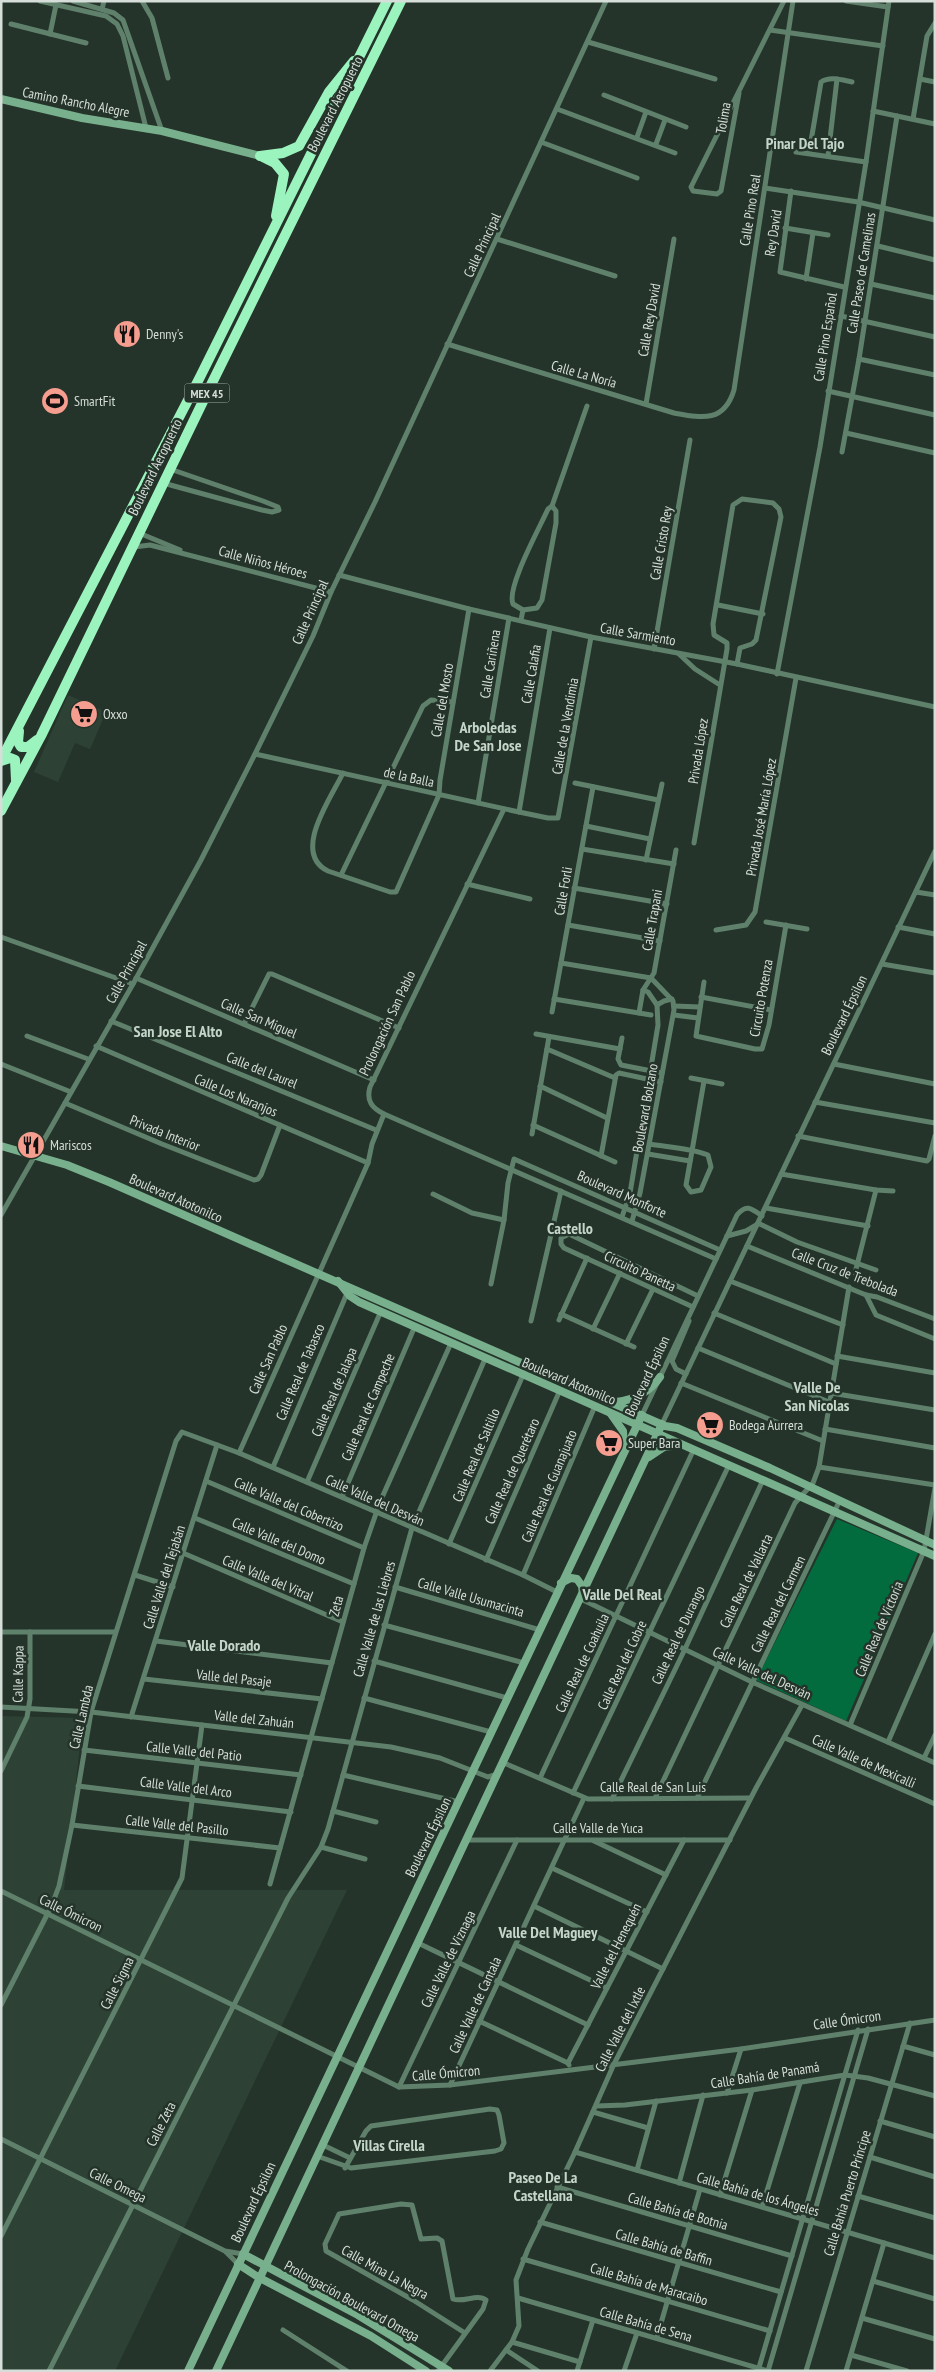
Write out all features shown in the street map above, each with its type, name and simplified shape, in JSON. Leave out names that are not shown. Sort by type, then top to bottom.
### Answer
[{"type":"highway","name":"Boulevard Aeropuerto","points":[[1,760],[200,377],[387,1]]},
{"type":"highway","name":"Boulevard Aeropuerto","points":[[1,811],[40,736],[169,468],[401,1]]},
{"type":"highway","points":[[260,156],[283,153],[299,146],[329,92],[363,51]]},
{"type":"highway","points":[[260,156],[276,163],[284,174],[275,226]]},
{"type":"highway","points":[[22,718],[17,738],[19,745],[28,747],[40,736]]},
{"type":"highway","points":[[1,760],[10,758],[15,760],[17,767],[15,786]]},
{"type":"street","points":[[40,1],[83,10],[115,21],[123,36],[146,128]]},
{"type":"street","points":[[73,1],[114,13],[123,20],[162,131]]},
{"type":"street","points":[[102,9],[104,1]]},
{"type":"street","points":[[142,1],[152,18],[168,78]]},
{"type":"street","name":"Calle Principal","points":[[1,1215],[88,1059],[133,984],[201,860],[255,754],[313,636],[331,592],[497,240],[606,1]]},
{"type":"street","points":[[739,93],[784,1]]},
{"type":"street","name":"Calle Pino Real","points":[[716,415],[731,401],[734,390],[793,1]]},
{"type":"street","points":[[850,2],[888,4]]},
{"type":"street","name":"Calle Pino Español","points":[[777,674],[841,316],[844,287],[874,111],[888,4]]},
{"type":"street","points":[[50,34],[56,5]]},
{"type":"street","points":[[913,119],[927,36],[935,23]]},
{"type":"street","points":[[11,24],[86,42]]},
{"type":"street","points":[[770,30],[883,46]]},
{"type":"street","points":[[927,36],[935,38]]},
{"type":"street","points":[[588,42],[715,79]]},
{"type":"street","points":[[130,69],[139,66]]},
{"type":"street","points":[[828,156],[837,79]]},
{"type":"street","points":[[809,153],[820,85],[823,80],[837,79],[852,82]]},
{"type":"street","points":[[920,79],[935,82]]},
{"type":"street","name":"Tolima","points":[[739,93],[721,191],[717,194],[693,191],[691,187],[739,93]]},
{"type":"street","points":[[604,95],[686,127]]},
{"type":"street","name":"Camino Rancho Alegre","points":[[1,99],[73,116],[162,131],[260,156]]},
{"type":"street","points":[[140,107],[152,104]]},
{"type":"street","points":[[557,109],[656,144],[675,153]]},
{"type":"street","points":[[874,111],[935,124]]},
{"type":"street","points":[[637,137],[646,112]]},
{"type":"street","name":"Calle Paseo de Camelinas","points":[[842,452],[878,246],[897,116]]},
{"type":"street","points":[[656,144],[665,120]]},
{"type":"street","points":[[541,142],[637,178]]},
{"type":"street","points":[[796,152],[866,162]]},
{"type":"street","points":[[765,188],[858,202],[935,220]]},
{"type":"street","name":"Rey David","points":[[791,191],[779,269],[782,273],[844,287]]},
{"type":"street","points":[[785,228],[828,235]]},
{"type":"street","points":[[806,279],[813,233]]},
{"type":"street","points":[[497,240],[615,276]]},
{"type":"street","name":"Calle Rey David","points":[[646,404],[674,240]]},
{"type":"street","points":[[878,246],[935,260]]},
{"type":"street","points":[[870,284],[935,298]]},
{"type":"street","points":[[841,316],[935,337]]},
{"type":"street","name":"Calle La Noría","points":[[447,344],[646,404],[700,418],[716,415]]},
{"type":"street","points":[[859,359],[935,375]]},
{"type":"street","points":[[828,391],[935,415]]},
{"type":"street","points":[[552,506],[556,511],[555,531],[542,600],[537,608],[523,610],[513,604],[511,594],[525,558],[548,509],[552,506],[587,406]]},
{"type":"street","points":[[846,433],[935,453]]},
{"type":"street","name":"Calle Cristo Rey","points":[[654,648],[690,440]]},
{"type":"street","points":[[162,483],[262,510],[272,512],[279,510],[278,507],[263,501],[169,468]]},
{"type":"street","points":[[736,664],[740,648],[752,644],[756,640],[763,614],[780,517],[779,509],[773,503],[742,498],[733,505],[718,605],[763,614]]},
{"type":"street","name":"Calle Niños Héroes","points":[[138,532],[189,554]]},
{"type":"street","name":"Calle Niños Héroes","points":[[131,547],[146,544],[331,592]]},
{"type":"street","name":"Calle Sarmiento","points":[[339,575],[550,628],[736,664],[935,707]]},
{"type":"street","name":"Privada López","points":[[694,843],[727,643],[714,635],[713,630],[718,605]]},
{"type":"street","name":"Calle del Mosto","points":[[341,875],[390,892],[396,892],[439,795],[469,609]]},
{"type":"street","points":[[521,620],[523,610]]},
{"type":"street","name":"Calle Cariñena","points":[[478,803],[509,618]]},
{"type":"street","name":"Calle Calafia","points":[[519,812],[550,628]]},
{"type":"street","name":"Calle de la Vendimia","points":[[558,818],[591,637]]},
{"type":"street","points":[[677,653],[695,670],[720,685]]},
{"type":"street","name":"Privada José María López","points":[[716,930],[746,925],[755,912],[796,678]]},
{"type":"street","points":[[343,773],[313,835],[313,857],[321,868],[341,875],[426,702],[431,700],[453,702]]},
{"type":"street","name":"de la Balla","points":[[255,754],[504,809],[548,818],[558,818]]},
{"type":"street","points":[[575,783],[658,800]]},
{"type":"street","points":[[646,860],[662,784]]},
{"type":"street","name":"Calle Forli","points":[[552,1012],[593,786]]},
{"type":"street","name":"Prolongación San Pablo","points":[[384,1114],[374,1109],[368,1098],[368,1092],[466,884],[504,809]]},
{"type":"street","points":[[586,826],[650,839]]},
{"type":"street","points":[[582,849],[674,864]]},
{"type":"street","name":"Calle Trapani","points":[[644,990],[654,973],[676,850]]},
{"type":"street","name":"Boulevard Épsilon","points":[[216,2371],[258,2277],[361,2067],[714,1313],[766,1208],[814,1102],[834,1064],[935,851]]},
{"type":"street","points":[[466,884],[530,899]]},
{"type":"street","points":[[574,888],[667,904]]},
{"type":"street","points":[[916,892],[935,895]]},
{"type":"street","points":[[766,922],[807,928]]},
{"type":"street","points":[[568,925],[660,941]]},
{"type":"street","name":"Circuito Potenza","points":[[704,982],[696,1034],[698,1037],[760,1049],[764,1044],[786,925]]},
{"type":"street","points":[[898,927],[935,934]]},
{"type":"street","points":[[1,937],[133,984]]},
{"type":"street","points":[[561,962],[651,978]]},
{"type":"street","points":[[882,964],[935,973]]},
{"type":"street","points":[[244,1024],[269,974],[272,974],[399,1028]]},
{"type":"street","name":"Calle San Miguel","points":[[136,978],[374,1080]]},
{"type":"street","name":"Boulevard Bolzano","points":[[632,1221],[636,1213],[674,1015],[672,1000],[651,978]]},
{"type":"street","points":[[639,1013],[644,990],[649,992],[657,1006],[664,1001],[672,1000]]},
{"type":"street","points":[[702,997],[771,1010]]},
{"type":"street","points":[[554,999],[651,1015]]},
{"type":"street","name":"Boulevard Bolzano","points":[[622,1217],[630,1193],[658,1025],[657,1006]]},
{"type":"street","points":[[674,1006],[700,1007]]},
{"type":"street","points":[[674,1015],[698,1018]]},
{"type":"street","name":"Calle del Laurel","points":[[111,1021],[376,1130]]},
{"type":"street","points":[[536,1034],[620,1049]]},
{"type":"street","points":[[28,1036],[88,1059]]},
{"type":"street","points":[[532,1134],[549,1037]]},
{"type":"street","points":[[622,1038],[618,1059],[621,1065],[662,1073]]},
{"type":"street","name":"Calle Los Naranjos","points":[[96,1046],[368,1163]]},
{"type":"street","points":[[547,1049],[614,1078]]},
{"type":"street","points":[[1,1064],[71,1092]]},
{"type":"street","points":[[834,1064],[935,1084]]},
{"type":"street","points":[[601,1156],[614,1078],[619,1073],[661,1082]]},
{"type":"street","points":[[691,1078],[722,1084]]},
{"type":"street","points":[[650,1144],[692,1151],[708,1155],[711,1164],[701,1190],[694,1193],[688,1190],[686,1185],[692,1151],[704,1080]]},
{"type":"street","points":[[540,1086],[608,1118]]},
{"type":"street","points":[[814,1102],[935,1123]]},
{"type":"street","name":"Privada Interior","points":[[64,1103],[245,1177],[258,1180],[280,1125]]},
{"type":"street","points":[[318,1274],[368,1163],[376,1130],[384,1114]]},
{"type":"street","name":"Boulevard Monforte","points":[[384,1114],[716,1259]]},
{"type":"street","points":[[534,1124],[615,1162]]},
{"type":"street","points":[[798,1136],[927,1161],[935,1136]]},
{"type":"street","name":"Boulevard Atotonilco","points":[[1,1146],[36,1155],[101,1178],[318,1274],[338,1281],[348,1289],[662,1424],[720,1445],[811,1486],[935,1546]]},
{"type":"street","points":[[648,1154],[690,1161]]},
{"type":"street","name":"Boulevard Monforte","points":[[511,1171],[514,1159],[720,1250]]},
{"type":"street","points":[[492,1284],[511,1171]]},
{"type":"street","points":[[781,1174],[876,1190],[893,1191]]},
{"type":"street","points":[[855,1273],[876,1190]]},
{"type":"street","points":[[531,1321],[560,1191]]},
{"type":"street","points":[[433,1194],[472,1213],[504,1220]]},
{"type":"street","name":"Boulevard Épsilon","points":[[188,2371],[737,1215],[743,1208],[750,1208],[762,1216]]},
{"type":"street","points":[[766,1208],[868,1226]]},
{"type":"street","points":[[727,1236],[746,1231],[758,1223],[797,1242],[876,1270]]},
{"type":"street","name":"Circuito Panetta","points":[[693,1308],[562,1246],[562,1236],[569,1234],[698,1296]]},
{"type":"street","name":"Calle Cruz de Trebolada","points":[[747,1246],[866,1295],[877,1297],[935,1319]]},
{"type":"street","points":[[558,1320],[587,1258]]},
{"type":"street","points":[[593,1328],[620,1273]]},
{"type":"street","name":"Calle San Pablo","points":[[239,1453],[318,1274]]},
{"type":"street","points":[[730,1281],[843,1325]]},
{"type":"street","points":[[811,1486],[819,1467],[849,1287]]},
{"type":"street","name":"Boulevard Atotonilco","points":[[348,1289],[354,1299],[935,1556]]},
{"type":"street","name":"Calle Real de Tabasco","points":[[273,1468],[348,1289]]},
{"type":"street","points":[[626,1344],[653,1289]]},
{"type":"street","points":[[866,1295],[876,1315],[935,1339]]},
{"type":"street","name":"Calle Real de Jalapa","points":[[307,1482],[381,1311]]},
{"type":"street","points":[[714,1313],[836,1364]]},
{"type":"street","points":[[561,1314],[634,1347]]},
{"type":"street","name":"Boulevard Épsilon","points":[[686,1374],[676,1369],[672,1362],[689,1325],[690,1314]]},
{"type":"street","name":"Calle Real de Campeche","points":[[342,1498],[415,1326]]},
{"type":"street","name":"Zeta","points":[[270,1884],[364,1548],[376,1512],[451,1343]]},
{"type":"street","points":[[698,1348],[829,1402]]},
{"type":"street","points":[[837,1356],[935,1373]]},
{"type":"street","name":"Calle Valle de las Liebres","points":[[294,1888],[321,1847],[333,1811],[412,1528],[486,1359]]},
{"type":"street","name":"Calle Real de Saltillo","points":[[449,1544],[523,1375]]},
{"type":"street","points":[[614,1402],[625,1401],[642,1394],[654,1386],[660,1377]]},
{"type":"street","points":[[681,1383],[823,1441]]},
{"type":"street","name":"Calle Real de Querétaro","points":[[486,1560],[560,1390]]},
{"type":"street","points":[[830,1393],[935,1410]]},
{"type":"street","name":"Calle Real de Guanajuato","points":[[523,1575],[595,1406]]},
{"type":"street","points":[[605,1410],[620,1425],[624,1437],[624,1454]]},
{"type":"street","points":[[826,1429],[935,1448]]},
{"type":"street","name":"Calle Valle del Desván","points":[[182,1432],[239,1453],[307,1482],[523,1575],[557,1592]]},
{"type":"street","name":"Calle Lambda","points":[[1,2005],[59,1886],[72,1825],[91,1712],[176,1441],[182,1432]]},
{"type":"street","name":"Calle Valle del Tejabán","points":[[131,1717],[217,1445]]},
{"type":"street","points":[[646,1460],[664,1447],[690,1447]]},
{"type":"street","name":"Calle Real de Coahuila","points":[[540,1778],[616,1616],[690,1447]]},
{"type":"street","name":"Calle Real del Cobre","points":[[574,1793],[730,1465]]},
{"type":"street","points":[[819,1467],[935,1486]]},
{"type":"street","name":"Calle Real de Durango","points":[[612,1799],[685,1649],[763,1480]]},
{"type":"street","name":"Calle Valle del Cobertizo","points":[[206,1481],[364,1548]]},
{"type":"street","name":"Calle Real de Vallarta","points":[[655,1798],[800,1496],[811,1486]]},
{"type":"street","name":"Calle Real de Victoria","points":[[850,1726],[924,1551],[935,1486]]},
{"type":"street","name":"Calle Real del Carmen","points":[[697,1798],[840,1500]]},
{"type":"street","name":"Calle Valle del Domo","points":[[195,1518],[354,1584]]},
{"type":"street","name":"Calle Valle del Vitral","points":[[184,1553],[344,1622]]},
{"type":"street","points":[[135,1575],[173,1587]]},
{"type":"street","points":[[561,1583],[571,1578],[578,1580],[582,1586],[582,1597]]},
{"type":"street","name":"Calle Valle Usumacinta","points":[[395,1587],[540,1630]]},
{"type":"street","name":"Calle Valle del Desván","points":[[582,1597],[616,1616],[802,1706],[935,1763]]},
{"type":"street","points":[[384,1625],[524,1663]]},
{"type":"street","points":[[1,1632],[116,1632]]},
{"type":"street","name":"Calle Kappa","points":[[1,1771],[23,1728],[29,1708],[30,1632]]},
{"type":"street","points":[[888,1742],[935,1634]]},
{"type":"street","points":[[156,1641],[332,1663]]},
{"type":"street","points":[[374,1661],[507,1698]]},
{"type":"street","name":"Valle del Pasaje","points":[[144,1679],[322,1699]]},
{"type":"street","points":[[364,1698],[491,1732]]},
{"type":"street","name":"Calle Valle del Ixtle","points":[[490,2371],[512,2342],[519,2326],[516,2280],[523,2259],[575,2152],[614,2064],[750,1798],[802,1706]]},
{"type":"street","name":"Valle del Zahuán","points":[[1,1707],[91,1712],[391,1747],[446,1760],[488,1777],[499,1773]]},
{"type":"street","name":"Calle Sigma","points":[[1,2236],[180,1883],[189,1836],[202,1725]]},
{"type":"street","points":[[924,1758],[935,1735]]},
{"type":"street","name":"Calle Valle de Mexicalli","points":[[784,1738],[935,1804]]},
{"type":"street","name":"Calle Valle del Patio","points":[[84,1750],[301,1775]]},
{"type":"street","name":"Calle Real de San Luis","points":[[504,1763],[584,1798],[750,1798]]},
{"type":"street","points":[[343,1775],[459,1802]]},
{"type":"street","name":"Calle Valle del Arco","points":[[78,1786],[291,1812]]},
{"type":"street","name":"Calle Valle de Cantala","points":[[450,2085],[584,1798]]},
{"type":"street","points":[[333,1811],[376,1822]]},
{"type":"street","name":"Calle Valle del Pasillo","points":[[72,1825],[189,1836],[280,1848]]},
{"type":"street","name":"Calle Valle de Yuca","points":[[466,1840],[730,1840]]},
{"type":"street","name":"Calle Valle de Viznaga","points":[[399,2087],[517,1840]]},
{"type":"street","points":[[592,1840],[666,1875]]},
{"type":"street","name":"Valle del Henequén","points":[[568,2063],[684,1840]]},
{"type":"street","points":[[321,1847],[365,1860]]},
{"type":"street","points":[[552,1868],[647,1912]]},
{"type":"street","name":"Calle Zeta","points":[[49,2371],[294,1888]]},
{"type":"street","name":"Calle Ómicron","points":[[1,1891],[234,2004],[399,2087],[450,2085],[571,2070],[935,2020]]},
{"type":"street","points":[[534,1906],[663,1969]]},
{"type":"street","points":[[418,1943],[588,2025]]},
{"type":"street","points":[[516,1944],[607,1988]]},
{"type":"street","points":[[479,2020],[568,2063],[571,2070]]},
{"type":"street","name":"Calle Bahía Puerto Príncipe","points":[[806,2371],[910,2023]]},
{"type":"street","points":[[768,2371],[868,2028]]},
{"type":"street","points":[[759,2370],[858,2030]]},
{"type":"street","points":[[903,2046],[935,2055]]},
{"type":"street","points":[[727,2093],[740,2048]]},
{"type":"street","name":"Calle Bahía de Panamá","points":[[596,2106],[612,2107],[656,2102],[752,2090],[845,2075],[854,2075],[935,2096]]},
{"type":"street","points":[[762,2207],[800,2082]]},
{"type":"street","points":[[720,2195],[752,2090]]},
{"type":"street","points":[[679,2183],[703,2095]]},
{"type":"street","points":[[637,2170],[656,2102]]},
{"type":"street","points":[[317,2156],[345,2168],[499,2150],[504,2143],[499,2115],[497,2110],[490,2109],[374,2124],[366,2130],[345,2168]]},
{"type":"street","points":[[593,2112],[648,2128]]},
{"type":"street","points":[[880,2121],[935,2136]]},
{"type":"street","name":"Calle Omega","points":[[1,2138],[225,2251],[242,2254]]},
{"type":"street","points":[[323,2145],[350,2158]]},
{"type":"street","name":"Calle Bahía de los Ángeles","points":[[575,2152],[935,2258]]},
{"type":"street","points":[[870,2157],[935,2177]]},
{"type":"street","name":"Calle Bahía de Botnia","points":[[557,2187],[792,2256]]},
{"type":"street","points":[[656,2337],[700,2189]]},
{"type":"street","points":[[858,2196],[935,2218]]},
{"type":"street","name":"Calle Mina La Negra","points":[[440,2368],[483,2309],[486,2300],[480,2297],[460,2300],[453,2299],[442,2241],[437,2238],[422,2239],[412,2205],[401,2204],[339,2214],[325,2244],[326,2251],[413,2300],[465,2333]]},
{"type":"street","name":"Calle Bahía de Baffin","points":[[540,2222],[782,2292]]},
{"type":"street","points":[[846,2371],[884,2242]]},
{"type":"street","name":"Calle Omega","points":[[225,2251],[238,2264]]},
{"type":"street","name":"Prolongación Boulevard Omega","points":[[242,2254],[334,2302],[440,2368],[449,2371]]},
{"type":"street","name":"Calle Bahía de Maracaibo","points":[[523,2259],[667,2302],[770,2330]]},
{"type":"street","name":"Prolongación Boulevard Omega","points":[[238,2264],[258,2277],[347,2323],[426,2371]]},
{"type":"street","points":[[873,2281],[935,2299]]},
{"type":"street","name":"Calle Bahía de Sena","points":[[518,2298],[656,2337],[759,2370],[768,2371]]},
{"type":"street","points":[[862,2318],[935,2339]]},
{"type":"street","points":[[577,2371],[593,2320]]},
{"type":"street","points":[[283,2330],[347,2371]]},
{"type":"street","points":[[624,2371],[637,2333]]},
{"type":"street","points":[[512,2342],[580,2362]]},
{"type":"street","points":[[506,2350],[538,2371]]},
{"type":"street","points":[[851,2355],[907,2371]]},
{"type":"shaded area","points":[[68,695],[106,712],[90,749],[75,743],[58,782],[34,772]]},
{"type":"shaded area","points":[[1,1716],[83,1718],[64,1890],[347,1890],[115,2371],[1,2371]]},
{"type":"green space","points":[[837,1519],[918,1553],[846,1721],[756,1680]]},
{"type":"place","name":"Denny's","points":[[127,334]]},
{"type":"place","name":"SmartFit","points":[[55,401]]},
{"type":"place","name":"Oxxo","points":[[84,714]]},
{"type":"place","name":"Mariscos","points":[[31,1145]]},
{"type":"place","name":"Bodega Aurrera","points":[[710,1425]]},
{"type":"place","name":"Super Bara","points":[[609,1443]]},
{"type":"district","name":"Pinar Del Tajo","points":[[805,143]]},
{"type":"district","name":"Arboledas De San Jose","points":[[488,736]]},
{"type":"district","name":"San Jose El Alto","points":[[178,1031]]},
{"type":"district","name":"Castello","points":[[570,1228]]},
{"type":"district","name":"Valle De San Nicolas","points":[[817,1396]]},
{"type":"district","name":"Valle Del Real","points":[[622,1594]]},
{"type":"district","name":"Valle Dorado","points":[[224,1645]]},
{"type":"district","name":"Valle Del Maguey","points":[[548,1932]]},
{"type":"district","name":"Villas Cirella","points":[[389,2145]]},
{"type":"district","name":"Paseo De La Castellana","points":[[543,2186]]}]
